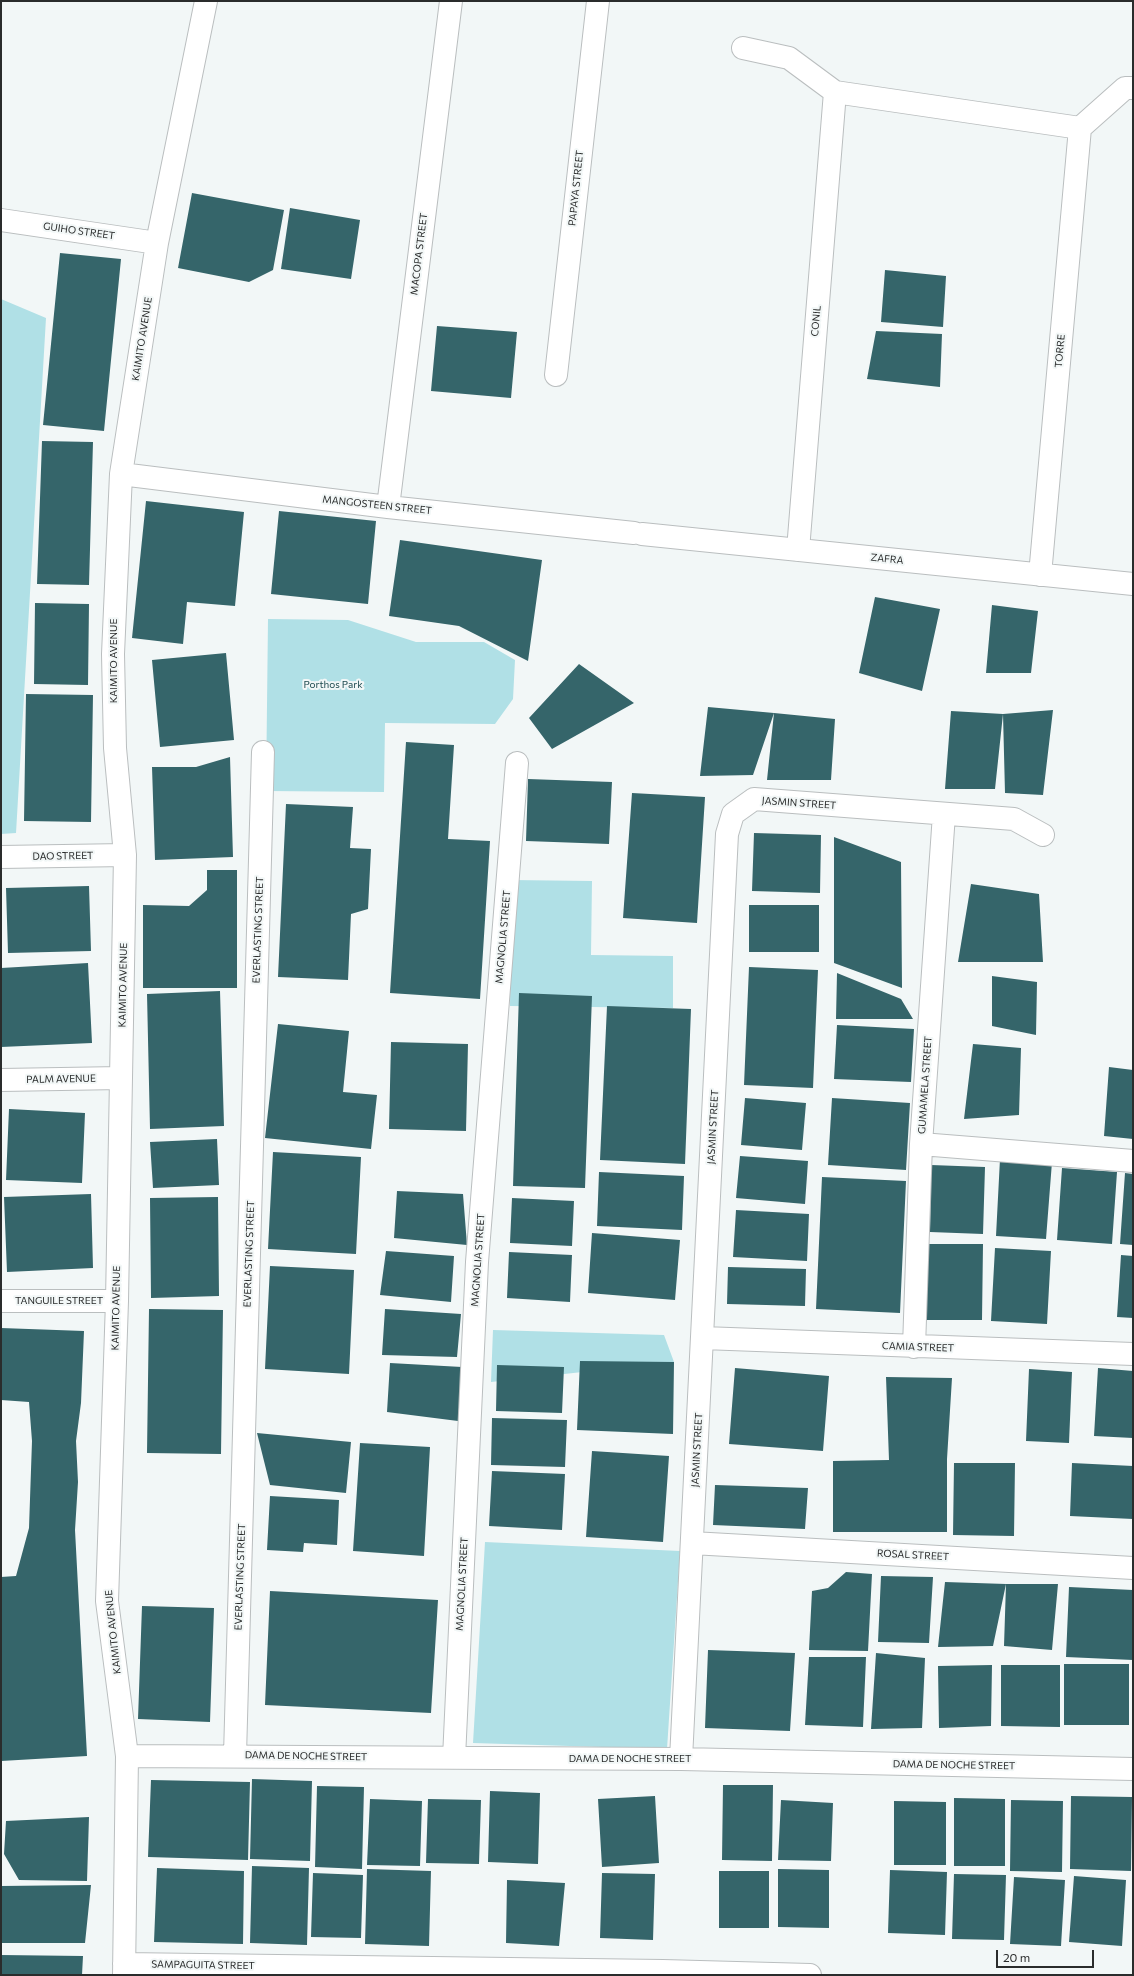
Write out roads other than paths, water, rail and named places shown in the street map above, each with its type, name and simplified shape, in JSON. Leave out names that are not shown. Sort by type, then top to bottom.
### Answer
[{"type":"street","name":"KAIMITO AVENUE","points":[[124,1969],[127,1756],[107,1600],[117,1301],[125,855],[115,748],[113,654],[121,474],[157,243],[206,1]]},
{"type":"street","name":"MACOPA STREET","points":[[388,507],[451,1]]},
{"type":"street","name":"PAPAYA STREET","points":[[556,375],[598,1]]},
{"type":"street","points":[[743,48],[789,58],[835,92],[1080,128],[1125,88],[1133,88]]},
{"type":"street","name":"CONIL","points":[[798,550],[835,92]]},
{"type":"street","name":"TORRE","points":[[1040,574],[1080,128]]},
{"type":"street","name":"GUIHO STREET","points":[[1,220],[157,243]]},
{"type":"street","name":"MANGOSTEEN STREET","points":[[121,474],[388,507],[638,534]]},
{"type":"street","name":"ZAFRA","points":[[638,534],[1133,584]]},
{"type":"street","name":"EVERLASTING STREET","points":[[235,1755],[263,752]]},
{"type":"street","name":"MAGNOLIA STREET","points":[[454,1758],[477,1262],[517,763]]},
{"type":"street","name":"JASMIN STREET","points":[[681,1759],[727,834],[733,814],[754,799],[1014,819],[1043,835]]},
{"type":"street","name":"GUMAMELA STREET","points":[[944,814],[921,1144],[1133,1161]]},
{"type":"street","name":"DAO STREET","points":[[1,857],[125,855]]},
{"type":"street","name":"PALM AVENUE","points":[[1,1080],[121,1078]]},
{"type":"street","points":[[914,1347],[921,1144]]},
{"type":"street","name":"TANGUILE STREET","points":[[1,1301],[117,1301]]},
{"type":"street","name":"CAMIA STREET","points":[[703,1338],[1133,1354]]},
{"type":"street","name":"ROSAL STREET","points":[[692,1543],[1133,1568]]},
{"type":"street","name":"DAMA DE NOCHE STREET","points":[[127,1756],[235,1755],[681,1759],[1133,1769]]},
{"type":"street","name":"SAMPAGUITA STREET","points":[[124,1969],[663,1971],[810,1975]]},
{"type":"park label","name":"Porthos Park","points":[[333,685]]}]
